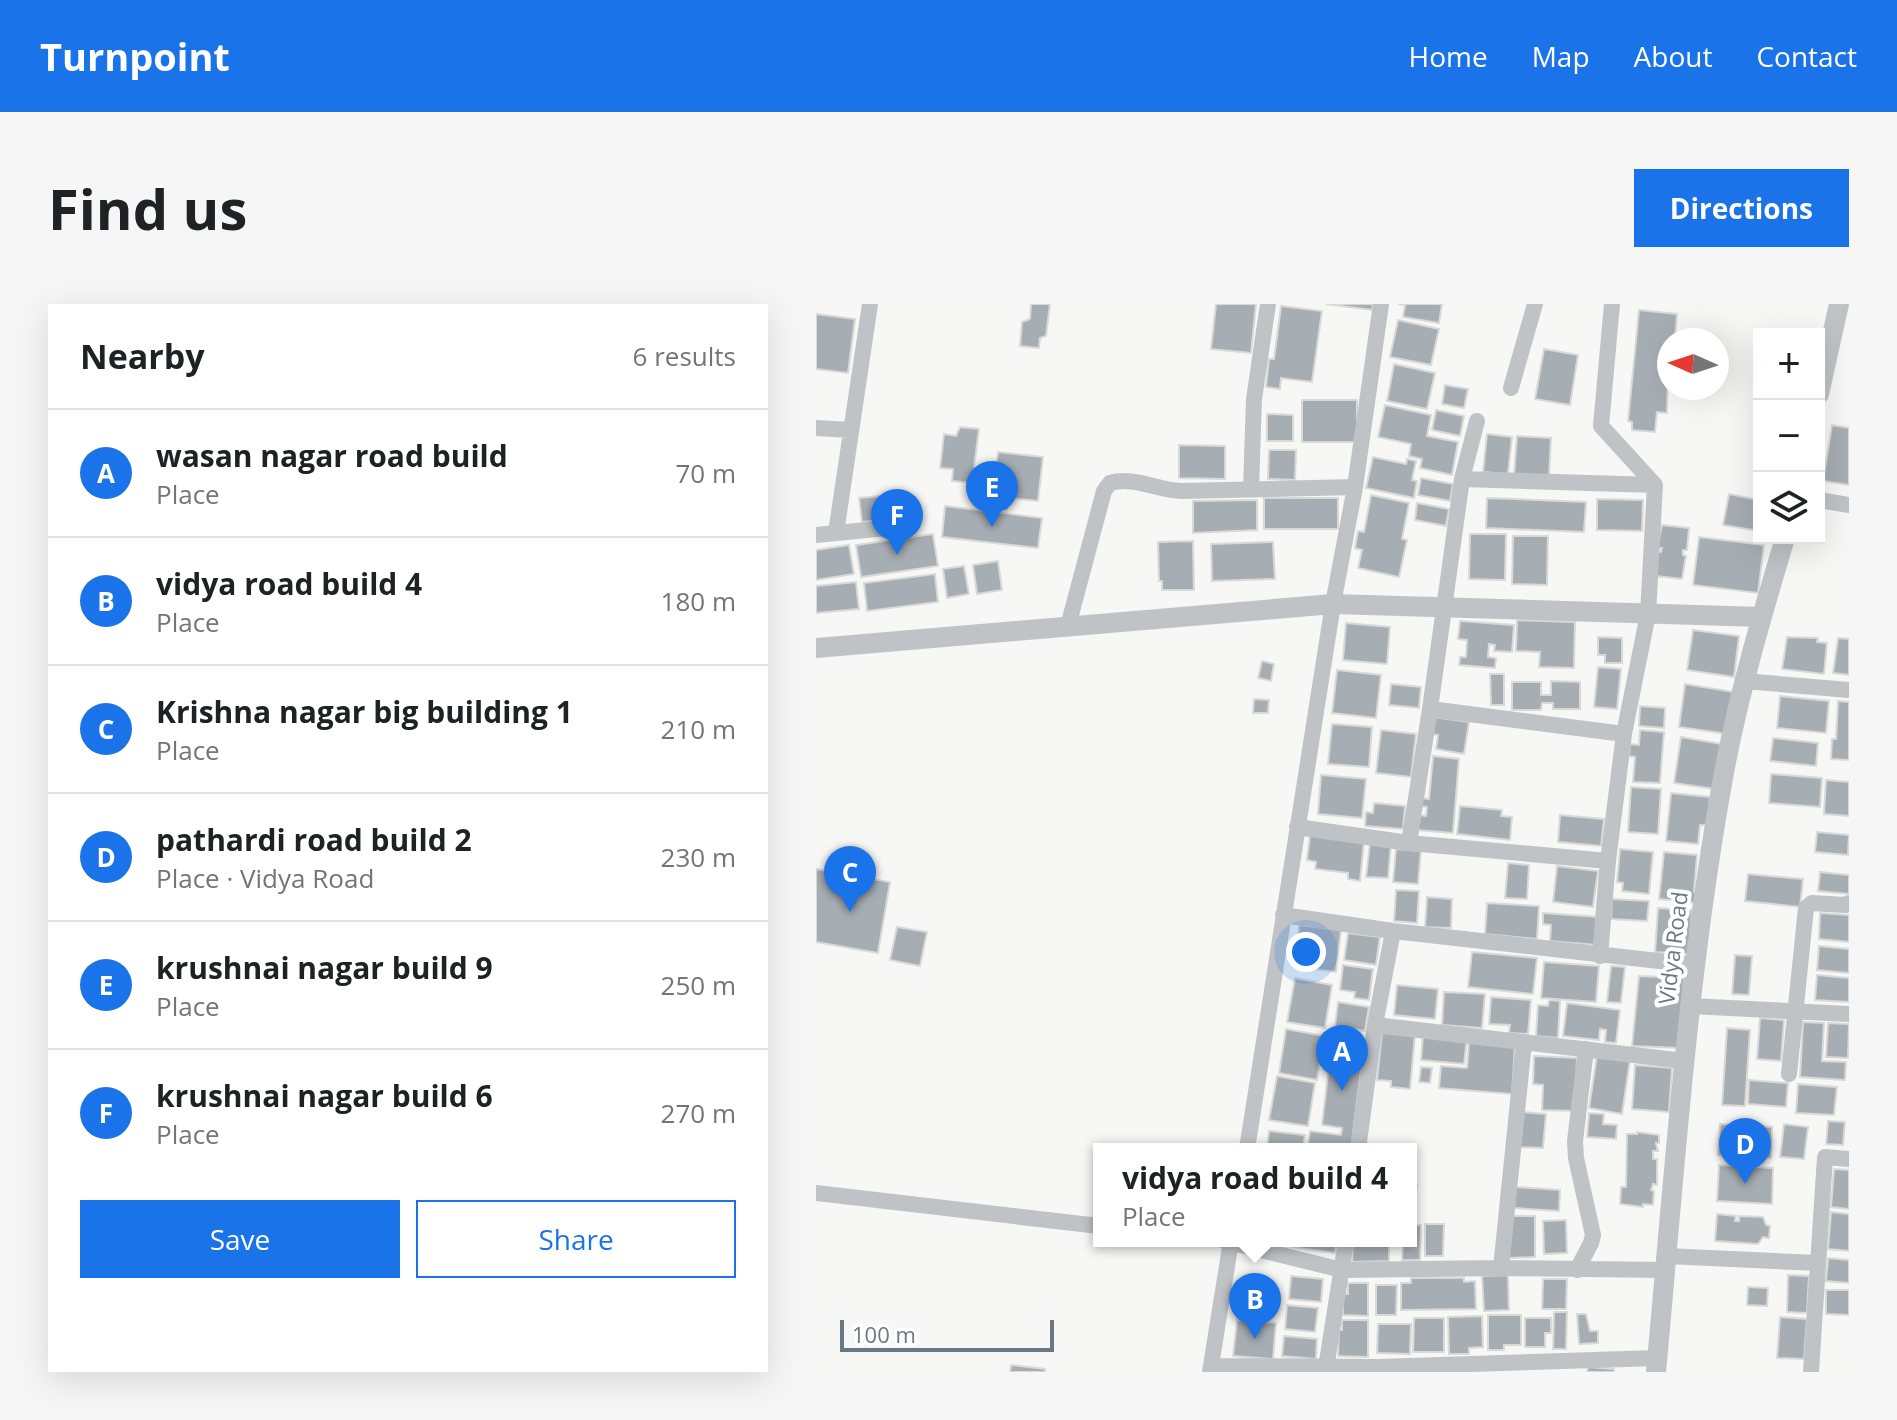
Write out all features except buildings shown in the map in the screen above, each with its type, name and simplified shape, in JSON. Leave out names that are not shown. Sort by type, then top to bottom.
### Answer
[{"type":"street","points":[[836,533],[870,304]]},
{"type":"street","points":[[1251,489],[1254,399],[1268,304]]},
{"type":"street","points":[[1248,1143],[1333,604],[1355,487],[1381,304]]},
{"type":"street","points":[[1511,388],[1535,304]]},
{"type":"street","points":[[1600,956],[1624,734],[1648,614],[1655,485],[1601,426],[1612,304]]},
{"type":"street","points":[[1825,367],[1839,304]]},
{"type":"street","points":[[1409,843],[1462,479],[1477,421]]},
{"type":"street","points":[[816,428],[851,430]]},
{"type":"street","points":[[1462,479],[1655,485]]},
{"type":"street","points":[[1068,626],[1104,491],[1110,483],[1129,481],[1181,491],[1355,487]]},
{"type":"street","points":[[1825,501],[1849,505]]},
{"type":"street","points":[[816,535],[907,526]]},
{"type":"street","name":"Vidya Road","points":[[1656,1365],[1694,965],[1724,776],[1744,681],[1783,544]]},
{"type":"street","points":[[816,648],[1333,604],[1762,617]]},
{"type":"street","points":[[1744,681],[1849,690]]},
{"type":"street","points":[[1430,709],[1624,734]]},
{"type":"street","points":[[1297,827],[1409,843],[1608,861]]},
{"type":"street","points":[[1789,1074],[1806,908],[1812,903],[1849,903]]},
{"type":"street","points":[[1283,915],[1393,931],[1694,965]]},
{"type":"street","points":[[1359,1143],[1375,1025],[1393,931]]},
{"type":"street","points":[[1690,1006],[1849,1014]]},
{"type":"street","points":[[1375,1025],[1685,1061]]},
{"type":"street","points":[[1501,1268],[1524,1043]]},
{"type":"street","points":[[1577,1270],[1593,1235],[1575,1141],[1586,1049]]},
{"type":"street","points":[[1811,1372],[1825,1157],[1849,1159]]},
{"type":"street","points":[[816,1193],[1093,1225]]},
{"type":"street","points":[[1230,1247],[1211,1369],[1379,1370],[1656,1365]]},
{"type":"street","points":[[1254,1247],[1342,1270],[1577,1270],[1666,1263],[1818,1263]]},
{"type":"street","points":[[1326,1368],[1345,1247]]},
{"type":"place","name":"krushnai nagar build 9","points":[[992,527]]},
{"type":"place","name":"krushnai nagar build 6","points":[[897,555]]},
{"type":"place","name":"Krishna nagar big building 1","points":[[850,912]]},
{"type":"place","name":"wasan nagar road build","points":[[1342,1091]]},
{"type":"place","name":"pathardi road build 2","points":[[1745,1184]]},
{"type":"place","name":"vidya road build 4","points":[[1255,1339]]}]
